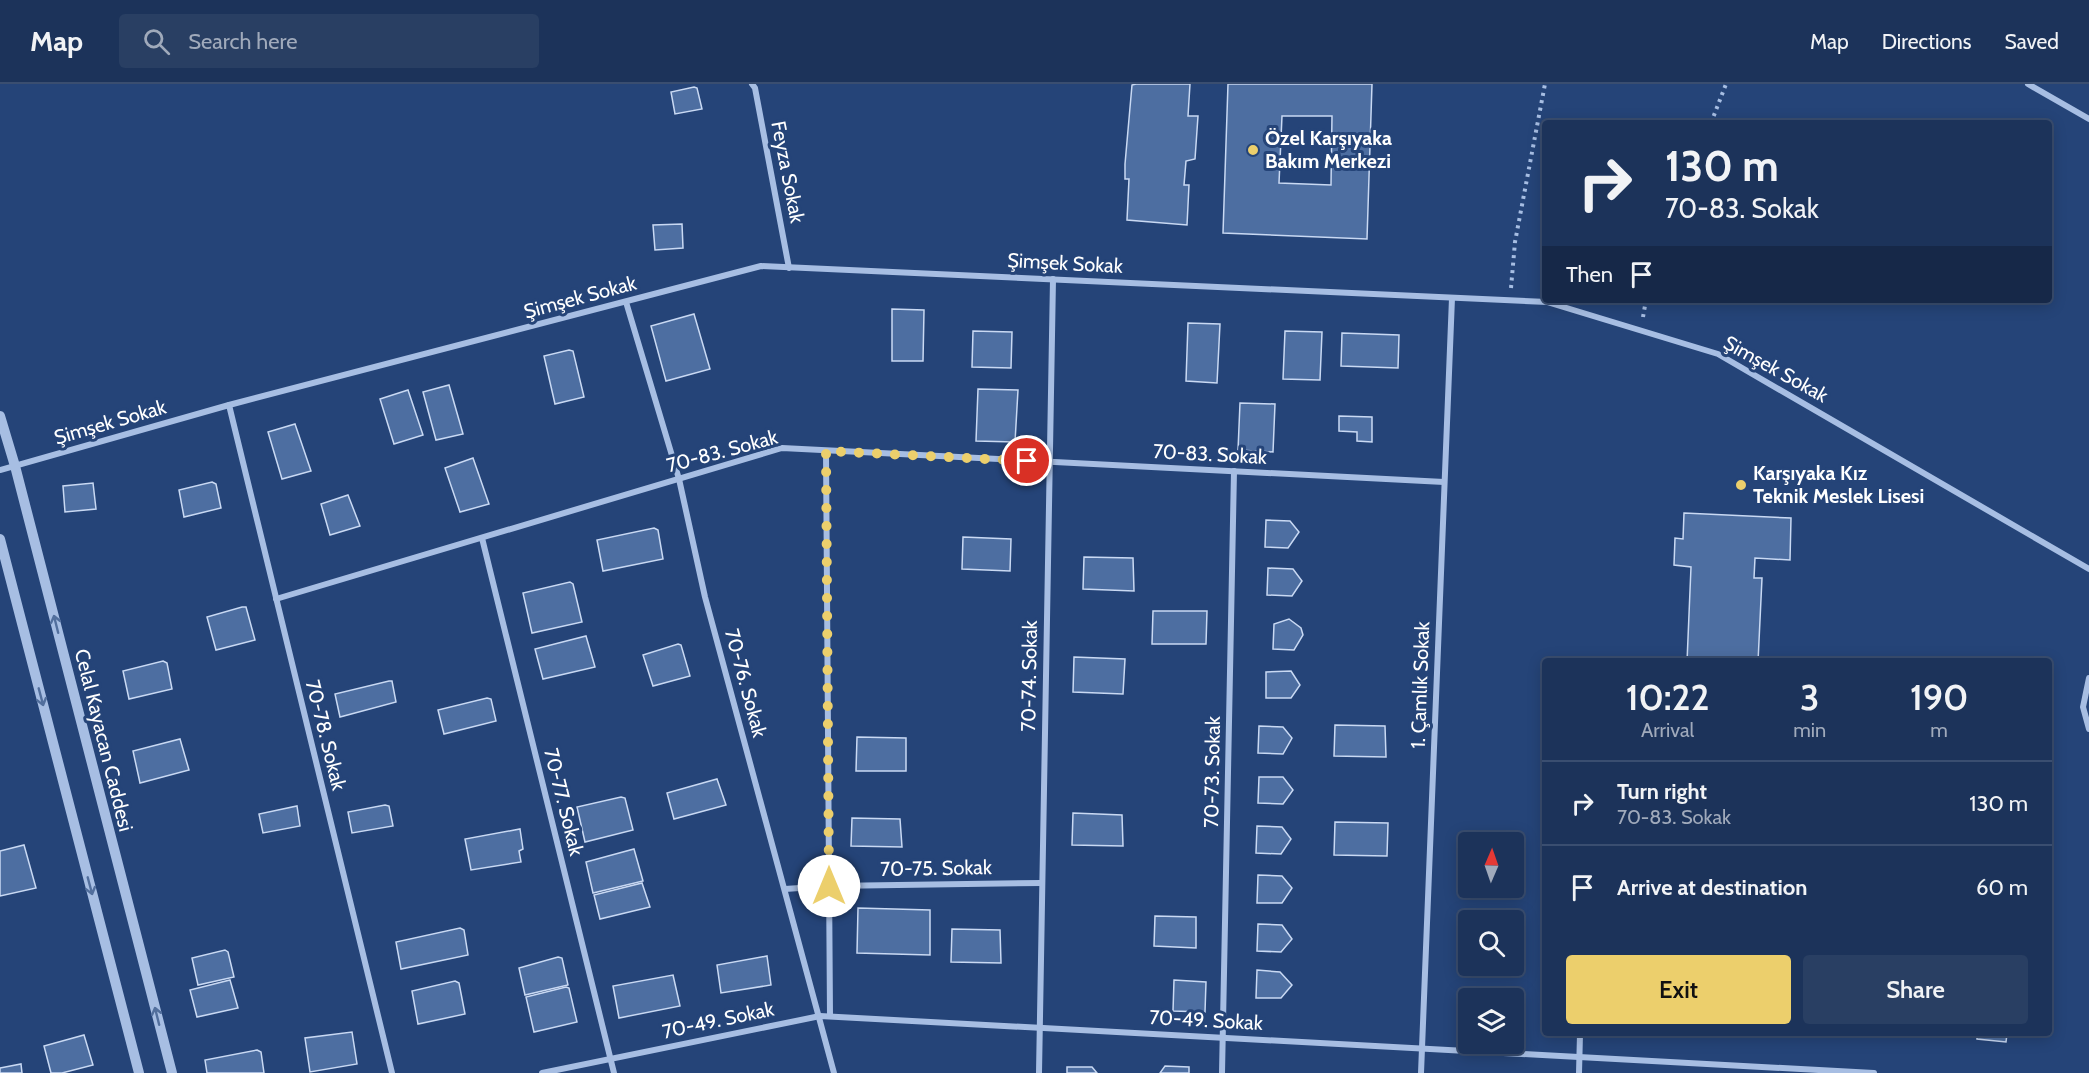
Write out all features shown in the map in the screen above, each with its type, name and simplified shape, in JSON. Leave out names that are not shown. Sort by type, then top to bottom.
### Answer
[{"type":"street","name":"Feyza Sokak","points":[[752,84],[755,88],[789,268]]},
{"type":"street","points":[[2028,84],[2089,119]]},
{"type":"street","name":"Şimşek Sokak","points":[[0,470],[229,405],[761,266],[1542,302]]},
{"type":"street","name":"70-74. Sokak","points":[[1039,1073],[1053,279]]},
{"type":"street","name":"1. Çamlık Sokak","points":[[1421,1073],[1452,297]]},
{"type":"street","name":"70-76. Sokak","points":[[626,302],[679,479],[705,597],[834,1073]]},
{"type":"street","name":"Şimşek Sokak","points":[[1550,303],[1718,354],[2089,569]]},
{"type":"street","name":"70-78. Sokak","points":[[229,405],[392,1073]]},
{"type":"street","name":"Celal Kayacan Caddesi","points":[[0,416],[15,466],[172,1073]]},
{"type":"street","name":"70-83. Sokak","points":[[276,599],[782,448],[1444,482]]},
{"type":"street","points":[[826,451],[830,1016]]},
{"type":"street","name":"70-73. Sokak","points":[[1222,1073],[1234,471]]},
{"type":"street","name":"70-77. Sokak","points":[[482,538],[614,1073]]},
{"type":"street","points":[[0,539],[139,1073]]},
{"type":"street","points":[[2089,678],[2083,707],[2089,729]]},
{"type":"street","name":"70-75. Sokak","points":[[785,889],[829,886],[1042,883]]},
{"type":"street","name":"70-49. Sokak","points":[[542,1073],[819,1016],[1580,1057],[1763,1070],[1874,1073]]},
{"type":"street","points":[[1579,1073],[1580,1036]]},
{"type":"path","points":[[1510,300],[1515,242],[1545,84]]},
{"type":"path","points":[[1712,120],[1726,84]]},
{"type":"building","points":[[1190,84],[1188,116],[1198,116],[1195,159],[1186,161],[1184,185],[1189,185],[1187,225],[1127,220],[1129,179],[1125,179],[1125,164],[1132,85]]},
{"type":"building","name":"Özel Karşıyaka Bakım Merkezi","points":[[1228,84],[1372,84],[1367,239],[1223,233]],"holes":[[[1282,116],[1332,116],[1331,185],[1279,183]]]},
{"type":"building","points":[[697,88],[702,109],[675,114],[671,92]]},
{"type":"building","points":[[682,224],[683,248],[655,250],[653,225]]},
{"type":"building","points":[[892,309],[924,310],[923,361],[892,361]]},
{"type":"building","points":[[694,314],[710,369],[666,381],[651,326]]},
{"type":"building","points":[[1188,323],[1220,324],[1217,383],[1186,381]]},
{"type":"building","points":[[973,331],[1012,332],[1011,368],[972,367]]},
{"type":"building","points":[[1285,331],[1322,332],[1320,380],[1283,379]]},
{"type":"building","points":[[1342,333],[1399,335],[1398,368],[1341,366]]},
{"type":"building","points":[[573,351],[584,397],[555,404],[544,356]]},
{"type":"building","points":[[449,385],[463,434],[436,440],[423,392]]},
{"type":"building","points":[[978,389],[1018,390],[1015,442],[976,441]]},
{"type":"building","points":[[408,390],[423,435],[394,444],[380,399]]},
{"type":"building","points":[[1240,403],[1275,404],[1273,452],[1238,450]]},
{"type":"building","points":[[1339,416],[1372,417],[1372,442],[1357,441],[1357,432],[1339,431]]},
{"type":"building","points":[[295,424],[311,471],[282,479],[268,432]]},
{"type":"building","points":[[473,458],[489,504],[460,512],[445,468]]},
{"type":"building","points":[[212,482],[216,484],[221,508],[184,517],[179,490]]},
{"type":"building","points":[[93,483],[96,509],[65,512],[63,486]]},
{"type":"building","points":[[348,495],[360,526],[330,535],[321,504]]},
{"type":"building","points":[[1684,513],[1791,518],[1790,560],[1755,558],[1754,578],[1762,578],[1758,658],[1687,658],[1691,567],[1674,565],[1675,538],[1683,539]]},
{"type":"building","points":[[1266,520],[1290,521],[1299,532],[1288,548],[1265,547]]},
{"type":"building","points":[[654,528],[658,530],[663,559],[603,571],[597,540]]},
{"type":"building","points":[[963,537],[1011,539],[1010,571],[962,569]]},
{"type":"building","points":[[1084,557],[1133,558],[1134,591],[1083,589]]},
{"type":"building","points":[[1268,568],[1293,569],[1302,581],[1292,596],[1267,595]]},
{"type":"building","points":[[570,582],[573,584],[582,622],[532,633],[523,593]]},
{"type":"building","points":[[246,607],[255,640],[216,650],[207,617]]},
{"type":"building","points":[[1153,611],[1207,611],[1206,644],[1152,644]]},
{"type":"building","points":[[1289,619],[1301,628],[1303,635],[1294,650],[1273,649],[1274,624]]},
{"type":"building","points":[[586,636],[595,667],[543,679],[535,649]]},
{"type":"building","points":[[681,645],[690,676],[653,686],[643,655]]},
{"type":"building","points":[[1074,657],[1125,659],[1123,694],[1073,692]]},
{"type":"building","points":[[163,661],[167,663],[172,689],[129,699],[123,671]]},
{"type":"building","points":[[1291,671],[1300,685],[1291,698],[1266,698],[1266,672]]},
{"type":"building","points":[[392,681],[396,702],[340,717],[335,694]]},
{"type":"building","points":[[491,699],[496,721],[444,734],[438,710]]},
{"type":"building","points":[[1335,725],[1385,726],[1386,757],[1334,756]]},
{"type":"building","points":[[1259,726],[1283,727],[1292,738],[1283,754],[1258,753]]},
{"type":"building","points":[[857,737],[906,738],[906,771],[856,771]]},
{"type":"building","points":[[180,739],[189,770],[140,783],[133,751]]},
{"type":"building","points":[[1259,777],[1283,777],[1293,790],[1283,804],[1258,803]]},
{"type":"building","points":[[717,779],[726,805],[674,819],[667,793]]},
{"type":"building","points":[[625,798],[633,830],[585,842],[577,807]]},
{"type":"building","points":[[297,806],[300,826],[263,833],[259,814]]},
{"type":"building","points":[[389,806],[393,826],[352,833],[348,812]]},
{"type":"building","points":[[1073,813],[1122,815],[1123,846],[1072,845]]},
{"type":"building","points":[[852,818],[900,819],[902,847],[851,846]]},
{"type":"building","points":[[1335,822],[1388,823],[1387,856],[1334,855]]},
{"type":"building","points":[[1257,826],[1282,827],[1291,839],[1281,854],[1256,853]]},
{"type":"building","points":[[520,829],[523,849],[519,851],[521,862],[471,870],[465,839]]},
{"type":"building","points":[[24,845],[36,888],[0,896],[0,851]]},
{"type":"building","points":[[634,849],[643,881],[593,893],[586,862]]},
{"type":"building","points":[[1258,875],[1282,876],[1292,888],[1282,903],[1257,903]]},
{"type":"building","points":[[642,883],[650,907],[600,919],[594,895]]},
{"type":"building","points":[[858,908],[930,910],[930,955],[857,953]]},
{"type":"building","points":[[1155,916],[1196,917],[1196,948],[1154,946]]},
{"type":"building","points":[[1258,924],[1282,925],[1292,939],[1281,952],[1257,951]]},
{"type":"building","points":[[460,928],[464,930],[468,955],[401,969],[396,942]]},
{"type":"building","points":[[952,929],[1000,930],[1001,963],[951,962]]},
{"type":"building","points":[[225,950],[228,952],[234,977],[198,985],[192,958]]},
{"type":"building","points":[[767,956],[771,985],[721,993],[717,965]]},
{"type":"building","points":[[558,957],[562,958],[568,985],[525,995],[519,968]]},
{"type":"building","points":[[1257,970],[1280,972],[1292,985],[1281,998],[1256,998]]},
{"type":"building","points":[[673,975],[680,1006],[619,1018],[613,986]]},
{"type":"building","points":[[230,980],[238,1008],[197,1017],[190,990]]},
{"type":"building","points":[[1174,980],[1206,982],[1205,1012],[1173,1011]]},
{"type":"building","points":[[455,981],[459,983],[465,1014],[418,1024],[412,991]]},
{"type":"building","points":[[569,988],[577,1022],[534,1032],[526,997]]},
{"type":"building","points":[[352,1032],[357,1064],[310,1072],[305,1038]]},
{"type":"building","points":[[84,1035],[93,1065],[62,1073],[51,1073],[44,1046]]},
{"type":"building","points":[[1977,1036],[2007,1036],[2006,1042],[1977,1039]]},
{"type":"building","points":[[257,1050],[261,1052],[264,1073],[207,1073],[205,1060]]},
{"type":"building","points":[[21,1064],[22,1073],[0,1073],[0,1068]]},
{"type":"building","points":[[1165,1066],[1189,1067],[1189,1073],[1160,1073]]},
{"type":"building","points":[[1067,1067],[1092,1067],[1097,1073],[1067,1073]]},
{"type":"place","name":"Özel Karşıyaka Bakım Merkezi","points":[[1253,150]]},
{"type":"place","name":"Karşıyaka Kız Teknik Meslek Lisesi","points":[[1741,485]]},
{"type":"route","points":[[829,886],[826,451],[1027,461]]}]
